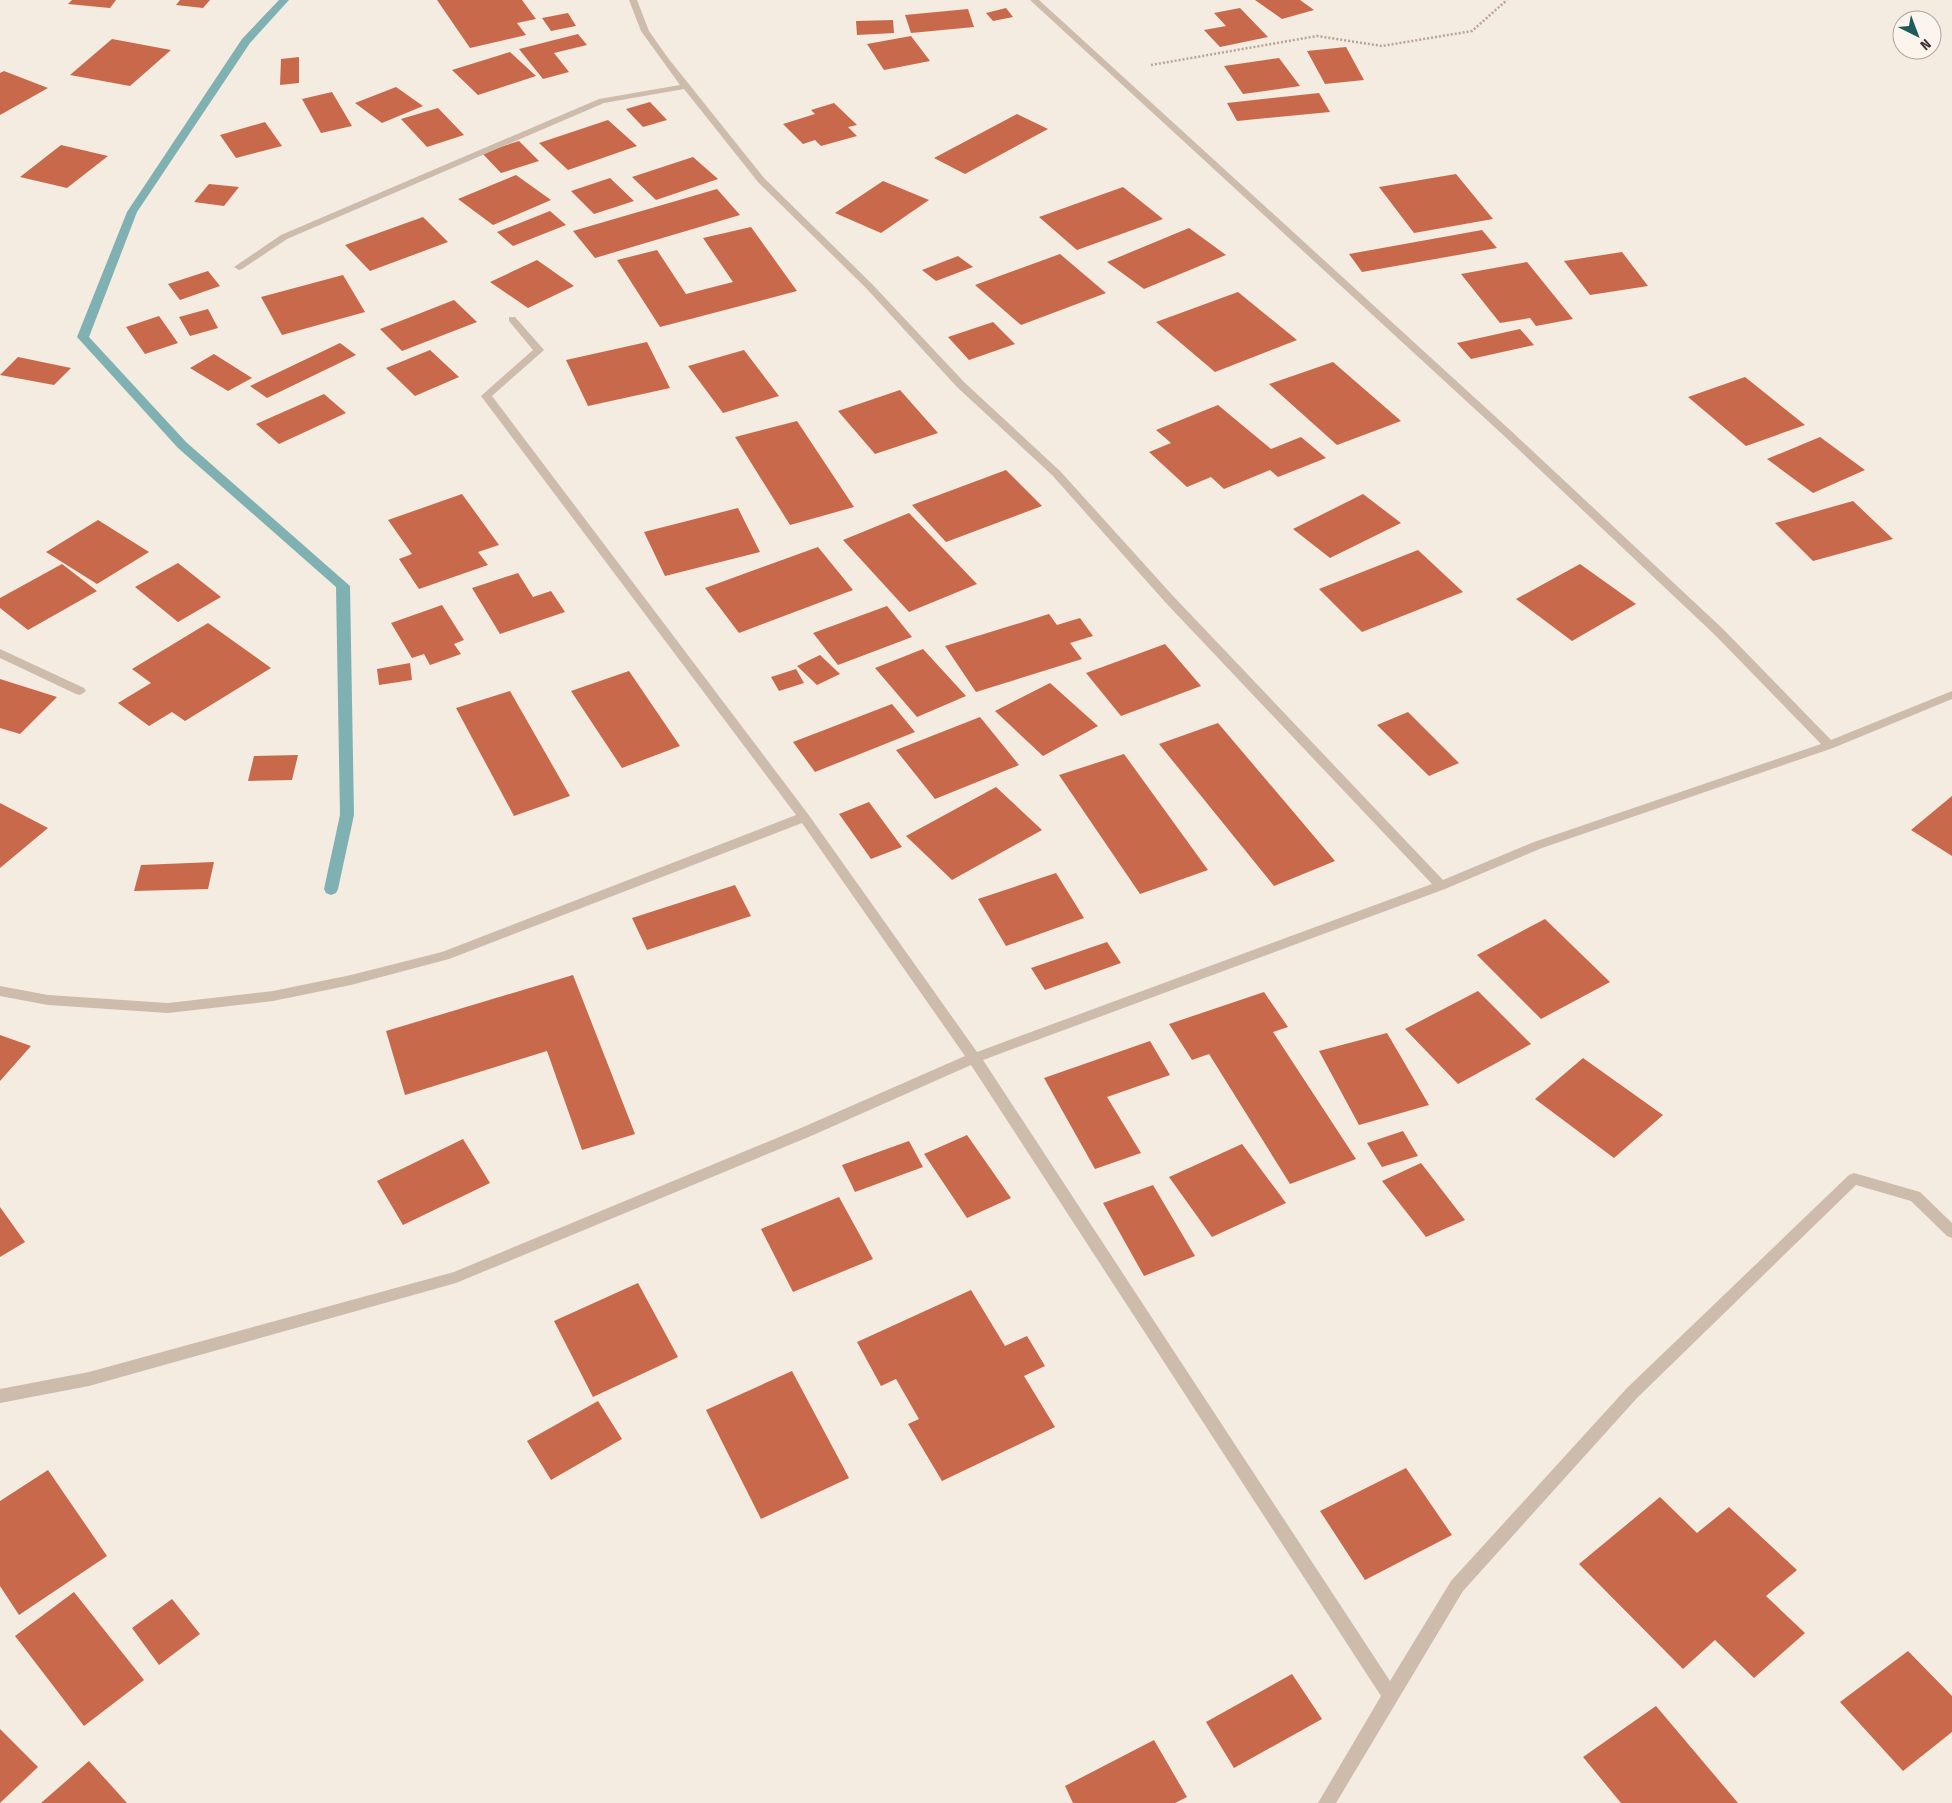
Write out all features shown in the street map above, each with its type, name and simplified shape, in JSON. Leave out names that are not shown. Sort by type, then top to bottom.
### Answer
[{"type":"street","points":[[633,0],[644,31],[762,180],[869,286],[961,385],[1056,474],[1170,600],[1442,886]]},
{"type":"street","points":[[1034,0],[1461,390],[1691,605],[1829,745]]},
{"type":"street","points":[[239,267],[284,237],[602,100],[687,86]]},
{"type":"street","points":[[512,319],[539,350],[486,396],[804,817],[974,1058],[1391,1697]]},
{"type":"street","points":[[0,653],[80,691]]},
{"type":"street","points":[[0,1396],[88,1379],[456,1277],[806,1132],[974,1058],[1442,886],[1538,845],[1829,745],[1952,695]]},
{"type":"street","points":[[0,991],[48,1000],[168,1008],[273,996],[351,980],[444,956],[804,817]]},
{"type":"street","points":[[1326,1803],[1457,1586],[1632,1393],[1854,1180],[1915,1196],[1952,1232]]},
{"type":"path","points":[[1112,73],[1317,36],[1382,46],[1472,30],[1507,0]]},
{"type":"building","points":[[72,0],[116,0],[110,8],[68,4]]},
{"type":"building","points":[[180,0],[210,0],[203,8],[176,5]]},
{"type":"building","points":[[437,0],[522,0],[536,19],[517,23],[526,35],[470,48]]},
{"type":"building","points":[[1255,0],[1300,0],[1314,10],[1282,19]]},
{"type":"building","points":[[1006,8],[1013,17],[993,21],[986,13]]},
{"type":"building","points":[[1240,8],[1268,37],[1220,47],[1204,30],[1226,26],[1214,13]]},
{"type":"building","points":[[968,9],[974,27],[911,33],[905,15]]},
{"type":"building","points":[[568,13],[576,26],[551,31],[542,18]]},
{"type":"building","points":[[893,20],[894,33],[857,35],[856,21]]},
{"type":"building","points":[[578,34],[587,45],[554,53],[569,72],[543,79],[519,49]]},
{"type":"building","points":[[911,36],[930,61],[884,70],[867,44]]},
{"type":"building","points":[[112,39],[171,50],[130,86],[70,75]]},
{"type":"building","points":[[1346,47],[1364,80],[1325,84],[1307,51]]},
{"type":"building","points":[[510,52],[536,76],[478,95],[452,70]]},
{"type":"building","points":[[299,57],[299,83],[280,85],[281,59]]},
{"type":"building","points":[[1279,58],[1300,86],[1243,94],[1224,66]]},
{"type":"building","points":[[4,71],[48,88],[0,115],[0,73]]},
{"type":"building","points":[[396,87],[423,106],[382,123],[355,103]]},
{"type":"building","points":[[332,92],[352,126],[321,133],[302,99]]},
{"type":"building","points":[[1319,93],[1330,112],[1237,121],[1227,103]]},
{"type":"building","points":[[650,102],[667,120],[643,127],[626,109]]},
{"type":"building","points":[[834,103],[857,125],[848,127],[857,136],[821,146],[815,140],[803,144],[783,124],[815,114],[811,110]]},
{"type":"building","points":[[438,108],[464,135],[427,147],[401,119]]},
{"type":"building","points":[[1017,114],[1048,129],[965,174],[934,158]]},
{"type":"building","points":[[608,120],[637,146],[568,170],[539,143]]},
{"type":"building","points":[[265,122],[282,146],[236,158],[220,135]]},
{"type":"building","points":[[519,141],[539,161],[501,173],[482,153]]},
{"type":"building","points":[[61,145],[108,156],[67,188],[20,177]]},
{"type":"building","points":[[693,157],[718,179],[656,200],[632,177]]},
{"type":"building","points":[[1456,174],[1493,219],[1414,233],[1379,187]]},
{"type":"building","points":[[516,175],[551,200],[493,225],[458,199]]},
{"type":"building","points":[[610,178],[634,201],[594,214],[571,191]]},
{"type":"building","points":[[883,181],[929,200],[881,233],[835,213]]},
{"type":"building","points":[[209,184],[239,187],[224,206],[194,202]]},
{"type":"building","points":[[1123,187],[1163,219],[1077,250],[1039,217]]},
{"type":"building","points":[[717,189],[740,215],[595,258],[573,231]]},
{"type":"building","points":[[550,211],[566,225],[513,246],[497,232]]},
{"type":"building","points":[[423,217],[448,242],[370,271],[345,245]]},
{"type":"building","points":[[751,227],[797,291],[660,327],[617,260],[657,250],[686,294],[733,282],[703,238]]},
{"type":"building","points":[[1189,228],[1226,255],[1144,289],[1107,262]]},
{"type":"building","points":[[1482,230],[1497,248],[1362,272],[1349,254]]},
{"type":"building","points":[[1622,252],[1648,286],[1590,295],[1564,261]]},
{"type":"building","points":[[1060,254],[1106,293],[1021,325],[975,285]]},
{"type":"building","points":[[958,256],[973,267],[936,281],[922,270]]},
{"type":"building","points":[[537,260],[574,286],[528,308],[490,282]]},
{"type":"building","points":[[1527,262],[1573,319],[1536,326],[1530,318],[1500,323],[1461,274]]},
{"type":"building","points":[[208,271],[220,286],[180,300],[168,284]]},
{"type":"building","points":[[343,275],[365,312],[282,335],[261,297]]},
{"type":"building","points":[[1238,292],[1297,340],[1215,372],[1156,322]]},
{"type":"building","points":[[454,300],[477,322],[402,351],[380,329]]},
{"type":"building","points":[[208,309],[218,328],[190,336],[179,317]]},
{"type":"building","points":[[159,316],[178,343],[145,354],[126,327]]},
{"type":"building","points":[[993,322],[1015,344],[969,360],[948,337]]},
{"type":"building","points":[[1520,329],[1534,345],[1471,359],[1457,343]]},
{"type":"building","points":[[647,342],[670,388],[588,406],[566,360]]},
{"type":"building","points":[[340,343],[356,355],[267,398],[250,386]]},
{"type":"building","points":[[430,350],[459,377],[415,396],[386,368]]},
{"type":"building","points":[[744,350],[779,396],[723,413],[688,366]]},
{"type":"building","points":[[214,354],[252,378],[228,391],[190,368]]},
{"type":"building","points":[[18,357],[71,368],[54,385],[0,375]]},
{"type":"building","points":[[1333,362],[1401,421],[1337,445],[1269,384]]},
{"type":"building","points":[[1745,377],[1805,425],[1746,446],[1688,397]]},
{"type":"building","points":[[900,390],[938,433],[875,454],[838,411]]},
{"type":"building","points":[[324,394],[346,413],[279,444],[256,424]]},
{"type":"building","points":[[1218,405],[1271,449],[1301,437],[1326,458],[1278,477],[1270,470],[1224,489],[1211,477],[1187,487],[1149,452],[1171,443],[1156,430]]},
{"type":"building","points":[[797,421],[854,507],[790,525],[735,437]]},
{"type":"building","points":[[1820,437],[1865,470],[1813,493],[1767,459]]},
{"type":"building","points":[[1006,470],[1042,506],[946,542],[912,505]]},
{"type":"building","points":[[462,494],[499,545],[478,552],[488,565],[419,589],[399,559],[412,554],[388,520]]},
{"type":"building","points":[[1363,494],[1401,523],[1330,558],[1293,529]]},
{"type":"building","points":[[1853,501],[1893,539],[1813,561],[1775,523]]},
{"type":"building","points":[[738,508],[760,552],[665,576],[644,532]]},
{"type":"building","points":[[909,513],[977,584],[909,612],[843,540]]},
{"type":"building","points":[[98,520],[149,552],[97,584],[46,552]]},
{"type":"building","points":[[818,547],[853,590],[739,633],[705,588]]},
{"type":"building","points":[[1418,550],[1463,592],[1362,632],[1319,589]]},
{"type":"building","points":[[178,563],[221,597],[178,622],[135,587]]},
{"type":"building","points":[[62,564],[97,591],[28,630],[0,608],[0,598]]},
{"type":"building","points":[[1580,564],[1636,604],[1572,641],[1516,599]]},
{"type":"building","points":[[518,573],[533,597],[551,591],[565,612],[500,634],[472,588]]},
{"type":"building","points":[[442,605],[464,640],[454,644],[461,654],[430,665],[424,654],[412,658],[391,623]]},
{"type":"building","points":[[887,606],[912,637],[838,665],[813,633]]},
{"type":"building","points":[[1049,614],[1057,625],[1080,618],[1093,636],[1070,643],[1082,659],[976,692],[945,646]]},
{"type":"building","points":[[208,623],[271,668],[185,721],[172,712],[149,726],[118,703],[151,683],[132,669]]},
{"type":"building","points":[[1165,644],[1201,686],[1121,716],[1086,673]]},
{"type":"building","points":[[923,649],[966,696],[917,717],[875,668]]},
{"type":"building","points":[[820,655],[840,674],[817,685],[797,666]]},
{"type":"building","points":[[410,663],[412,680],[379,685],[377,669]]},
{"type":"building","points":[[796,669],[804,683],[779,691],[771,677]]},
{"type":"building","points":[[629,671],[680,746],[622,768],[571,691]]},
{"type":"building","points":[[0,679],[57,697],[20,734],[0,728]]},
{"type":"building","points":[[1050,683],[1098,726],[1043,756],[995,711]]},
{"type":"building","points":[[510,691],[570,796],[514,816],[456,708]]},
{"type":"building","points":[[892,704],[915,732],[815,772],[793,742]]},
{"type":"building","points":[[1408,712],[1459,763],[1429,776],[1377,725]]},
{"type":"building","points":[[980,717],[1019,765],[935,799],[896,750]]},
{"type":"building","points":[[1218,723],[1335,861],[1274,886],[1159,744]]},
{"type":"building","points":[[1124,754],[1208,870],[1140,894],[1059,775]]},
{"type":"building","points":[[298,755],[292,780],[248,781],[254,756]]},
{"type":"building","points":[[996,787],[1042,830],[952,880],[906,836]]},
{"type":"building","points":[[1952,796],[1952,856],[1911,830]]},
{"type":"building","points":[[869,802],[902,847],[871,859],[839,814]]},
{"type":"building","points":[[0,803],[48,828],[0,868]]},
{"type":"building","points":[[214,862],[208,889],[134,891],[141,865]]},
{"type":"building","points":[[1056,873],[1084,918],[1006,946],[978,899]]},
{"type":"building","points":[[735,885],[751,916],[647,950],[632,918]]},
{"type":"building","points":[[1545,919],[1610,982],[1541,1019],[1477,955]]},
{"type":"building","points":[[1107,942],[1121,963],[1045,990],[1031,968]]},
{"type":"building","points":[[573,975],[635,1134],[582,1150],[547,1051],[405,1095],[386,1031]]},
{"type":"building","points":[[1478,991],[1531,1044],[1458,1084],[1405,1029]]},
{"type":"building","points":[[1264,992],[1288,1027],[1273,1032],[1356,1159],[1290,1184],[1209,1054],[1192,1060],[1169,1024]]},
{"type":"building","points":[[1387,1033],[1429,1105],[1359,1125],[1319,1051]]},
{"type":"building","points":[[0,1035],[31,1046],[0,1081]]},
{"type":"building","points":[[1150,1041],[1170,1075],[1107,1097],[1141,1153],[1095,1169],[1044,1078]]},
{"type":"building","points":[[1583,1058],[1663,1115],[1614,1158],[1535,1099]]},
{"type":"building","points":[[1403,1131],[1418,1156],[1382,1167],[1367,1143]]},
{"type":"building","points":[[967,1135],[1011,1198],[967,1218],[924,1154]]},
{"type":"building","points":[[463,1139],[490,1183],[403,1225],[377,1181]]},
{"type":"building","points":[[909,1141],[923,1167],[855,1192],[842,1165]]},
{"type":"building","points":[[1242,1144],[1286,1203],[1212,1237],[1169,1177]]},
{"type":"building","points":[[1421,1163],[1465,1220],[1426,1237],[1382,1181]]},
{"type":"building","points":[[1153,1185],[1195,1256],[1144,1276],[1103,1203]]},
{"type":"building","points":[[839,1197],[873,1259],[793,1292],[761,1229]]},
{"type":"building","points":[[0,1207],[25,1242],[0,1257]]},
{"type":"building","points":[[638,1283],[678,1357],[593,1397],[554,1321]]},
{"type":"building","points":[[971,1290],[1005,1346],[1027,1336],[1045,1366],[1024,1376],[1055,1427],[942,1481],[908,1424],[919,1419],[896,1379],[881,1386],[857,1342]]},
{"type":"building","points":[[792,1371],[849,1478],[761,1519],[706,1410]]},
{"type":"building","points":[[598,1401],[622,1439],[551,1480],[527,1441]]},
{"type":"building","points":[[1406,1468],[1452,1535],[1365,1580],[1320,1511]]},
{"type":"building","points":[[48,1470],[107,1556],[19,1615],[0,1586],[0,1501]]},
{"type":"building","points":[[1660,1497],[1697,1533],[1729,1507],[1797,1570],[1766,1596],[1805,1633],[1754,1678],[1715,1640],[1683,1669],[1579,1564]]},
{"type":"building","points":[[74,1592],[144,1680],[84,1726],[15,1636]]},
{"type":"building","points":[[172,1599],[200,1634],[159,1665],[132,1628]]},
{"type":"building","points":[[1908,1651],[1952,1696],[1952,1732],[1903,1771],[1840,1702]]},
{"type":"building","points":[[1292,1674],[1322,1719],[1234,1768],[1206,1722]]},
{"type":"building","points":[[1656,1706],[1738,1803],[1621,1803],[1583,1757]]},
{"type":"building","points":[[0,1729],[38,1767],[0,1803]]},
{"type":"building","points":[[1154,1740],[1187,1797],[1175,1803],[1073,1803],[1065,1786]]},
{"type":"building","points":[[89,1761],[127,1803],[41,1803]]},
{"type":"waterway","points":[[284,0],[246,41],[132,212],[83,337],[182,445],[343,586],[347,815],[331,889]]}]
